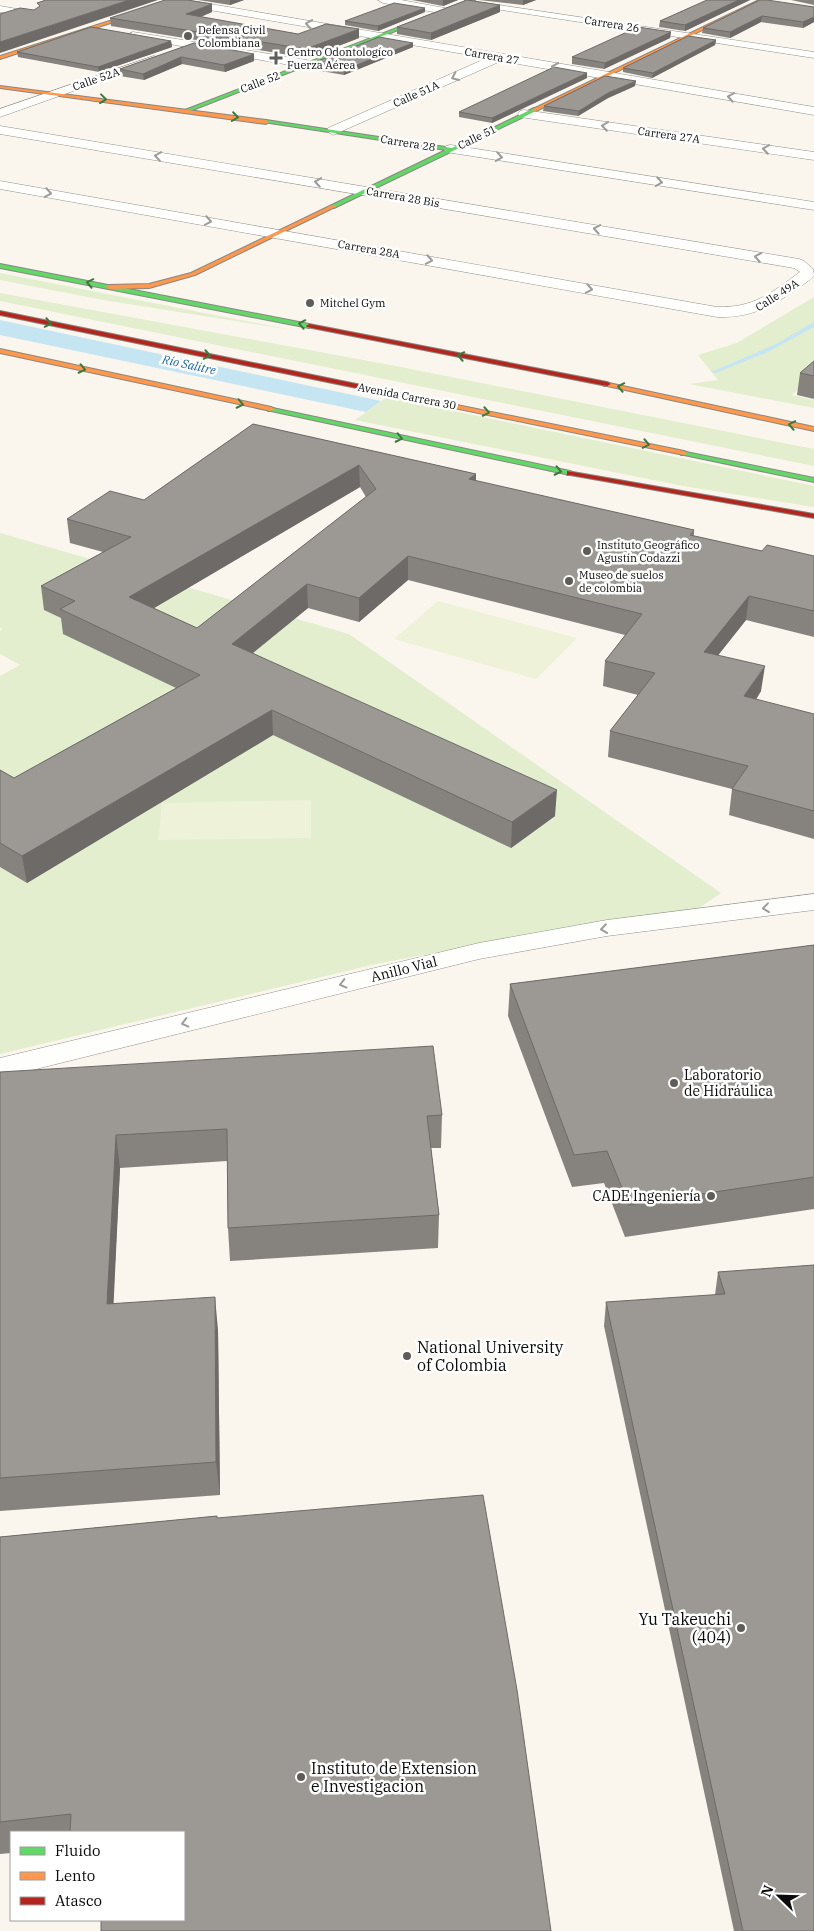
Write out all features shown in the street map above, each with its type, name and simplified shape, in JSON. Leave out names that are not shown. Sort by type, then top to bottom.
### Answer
[{"type":"main road","points":[[0,50],[157,0]]},
{"type":"main road","points":[[0,58],[175,0]]},
{"type":"main road","name":"Calle 51","points":[[109,287],[149,286],[193,274],[686,35],[764,0]]},
{"type":"main road","name":"Calle 52","points":[[187,110],[471,1]]},
{"type":"main road","name":"Carrera 28","points":[[0,87],[187,110],[451,149]]},
{"type":"main road","points":[[0,266],[649,392],[771,421]]},
{"type":"main road","points":[[190,303],[182,292],[193,274]]},
{"type":"main road","name":"Avenida Carrera 30","points":[[0,313],[814,480]]},
{"type":"main road","points":[[0,351],[608,481],[814,516]]},
{"type":"main road","points":[[587,392],[814,429]]},
{"type":"street","name":"Carrera 27","points":[[175,0],[814,111]]},
{"type":"street","points":[[383,0],[445,11]]},
{"type":"street","name":"Carrera 26","points":[[471,1],[814,55]]},
{"type":"street","points":[[0,9],[34,15]]},
{"type":"street","points":[[92,28],[307,64]]},
{"type":"street","name":"Calle 52A","points":[[0,113],[193,45]]},
{"type":"street","name":"Calle 51A","points":[[333,131],[500,57]]},
{"type":"street","name":"Carrera 27A","points":[[524,114],[814,156]]},
{"type":"street","name":"Carrera 28 Bis","points":[[0,130],[788,262],[805,268]]},
{"type":"street","name":"Carrera 28","points":[[451,149],[814,206]]},
{"type":"street","name":"Carrera 28A","points":[[0,185],[717,312],[738,313]]},
{"type":"street","name":"Calle 49A","points":[[738,313],[756,310],[806,276],[808,272],[805,268]]},
{"type":"street","name":"Anillo Vial","points":[[0,1068],[479,951],[607,928],[814,902]]},
{"type":"green space","points":[[0,273],[292,330],[103,300],[0,280]]},
{"type":"green space","points":[[0,293],[401,367],[814,449],[814,466],[0,301]]},
{"type":"green space","points":[[814,297],[814,375],[792,395],[814,400],[814,408],[689,384],[718,380],[698,355],[737,343]]},
{"type":"green space","points":[[387,397],[814,486],[814,507],[683,486],[355,420]]},
{"type":"green space","points":[[0,533],[349,634],[721,893],[696,910],[502,940],[376,964],[0,1054],[0,867],[27,883],[296,721],[555,816],[46,610],[78,626],[226,686],[0,814],[0,676],[20,665],[0,654],[0,631],[2,629],[0,628]]},
{"type":"green space","points":[[438,601],[577,638],[536,679],[394,639]]},
{"type":"green space","points":[[311,800],[311,838],[158,840],[162,803]]},
{"type":"water","name":"Río Salitre","points":[[0,320],[381,401],[366,412],[0,335]]},
{"type":"building","points":[[46,0],[129,0],[0,42],[0,14],[20,8],[34,10],[40,6],[37,3]]},
{"type":"building","points":[[165,0],[187,0],[212,4],[186,14],[298,34],[326,24],[359,29],[306,49],[110,18]]},
{"type":"building","points":[[467,0],[500,5],[431,33],[397,27]]},
{"type":"building","points":[[707,0],[739,0],[685,25],[660,21]]},
{"type":"building","points":[[760,0],[814,7],[814,17],[803,22],[762,16],[730,32],[703,28]]},
{"type":"building","points":[[394,3],[425,8],[378,26],[345,21]]},
{"type":"building","points":[[91,27],[171,41],[98,67],[17,52]]},
{"type":"building","points":[[638,27],[671,32],[605,63],[572,57]]},
{"type":"building","points":[[688,36],[716,40],[653,73],[623,68]]},
{"type":"building","points":[[379,37],[413,43],[344,70],[310,64]]},
{"type":"building","points":[[194,43],[254,54],[224,65],[181,57],[143,74],[120,69]]},
{"type":"building","points":[[554,67],[587,73],[492,118],[459,112]]},
{"type":"building","points":[[605,76],[636,81],[608,93],[579,111],[544,106]]},
{"type":"building","points":[[814,361],[814,376],[800,373]]},
{"type":"building","points":[[253,424],[476,474],[469,479],[694,530],[690,535],[762,551],[767,545],[814,556],[814,611],[749,596],[704,652],[765,666],[744,696],[814,714],[814,811],[732,789],[748,766],[610,731],[655,673],[605,661],[642,614],[408,556],[359,598],[307,584],[232,644],[557,790],[512,822],[272,710],[22,856],[0,843],[0,770],[14,778],[200,675],[60,609],[75,601],[41,586],[131,537],[67,519],[110,491],[144,500]],"holes":[[[359,465],[376,489],[197,628],[129,597]]]},
{"type":"building","name":"Laboratorio de Hidráulica","points":[[814,945],[814,1177],[629,1205],[607,1151],[574,1155],[510,984]]},
{"type":"building","points":[[433,1046],[442,1115],[427,1116],[439,1215],[228,1228],[227,1129],[116,1135],[107,1304],[215,1297],[216,1462],[0,1478],[0,1072]]},
{"type":"building","name":"Yu Takeuchi (404)","points":[[814,1265],[814,1931],[743,1931],[606,1302],[725,1294],[718,1272]]},
{"type":"building","name":"Instituto de Extension e Investigacion","points":[[483,1495],[517,1690],[551,1931],[101,1931],[101,1921],[185,1921],[185,1831],[70,1831],[71,1814],[0,1822],[0,1537],[217,1516],[217,1518]]},
{"type":"waterway","points":[[714,372],[766,351],[814,324]]},
{"type":"traffic: fast","points":[[188,110],[473,0]]},
{"type":"traffic: fast","points":[[334,206],[534,110]]},
{"type":"traffic: fast","points":[[266,122],[451,149]]},
{"type":"traffic: fast","points":[[0,266],[309,326]]},
{"type":"traffic: fast","points":[[271,409],[570,473]]},
{"type":"traffic: fast","points":[[684,453],[814,480]]},
{"type":"traffic: slow","points":[[0,58],[179,0]]},
{"type":"traffic: slow","points":[[534,110],[762,0]]},
{"type":"traffic: slow","points":[[0,87],[266,122]]},
{"type":"traffic: slow","points":[[109,287],[149,286],[193,274],[334,206]]},
{"type":"traffic: slow","points":[[0,351],[271,409]]},
{"type":"traffic: slow","points":[[607,384],[814,429]]},
{"type":"traffic: slow","points":[[381,391],[684,453]]},
{"type":"traffic: jam","points":[[0,313],[381,391]]},
{"type":"traffic: jam","points":[[309,326],[607,384]]},
{"type":"traffic: jam","points":[[570,473],[814,516]]},
{"type":"place","name":"Defensa Civil Colombiana","points":[[188,36]]},
{"type":"place","name":"Centro Odontologíco Fuerza Aérea","points":[[276,58]]},
{"type":"place","name":"Mitchel Gym","points":[[310,303]]},
{"type":"place","name":"Instituto Geográfico Agustín Codazzi","points":[[587,551]]},
{"type":"place","name":"Museo de suelos de colombia","points":[[569,581]]},
{"type":"place","name":"Laboratorio de Hidráulica","points":[[674,1083]]},
{"type":"place","name":"CADE Ingeniería","points":[[711,1196]]},
{"type":"place","name":"National University of Colombia","points":[[407,1356]]},
{"type":"place","name":"Yu Takeuchi (404)","points":[[741,1628]]},
{"type":"place","name":"Instituto de Extension e Investigacion","points":[[301,1777]]}]
